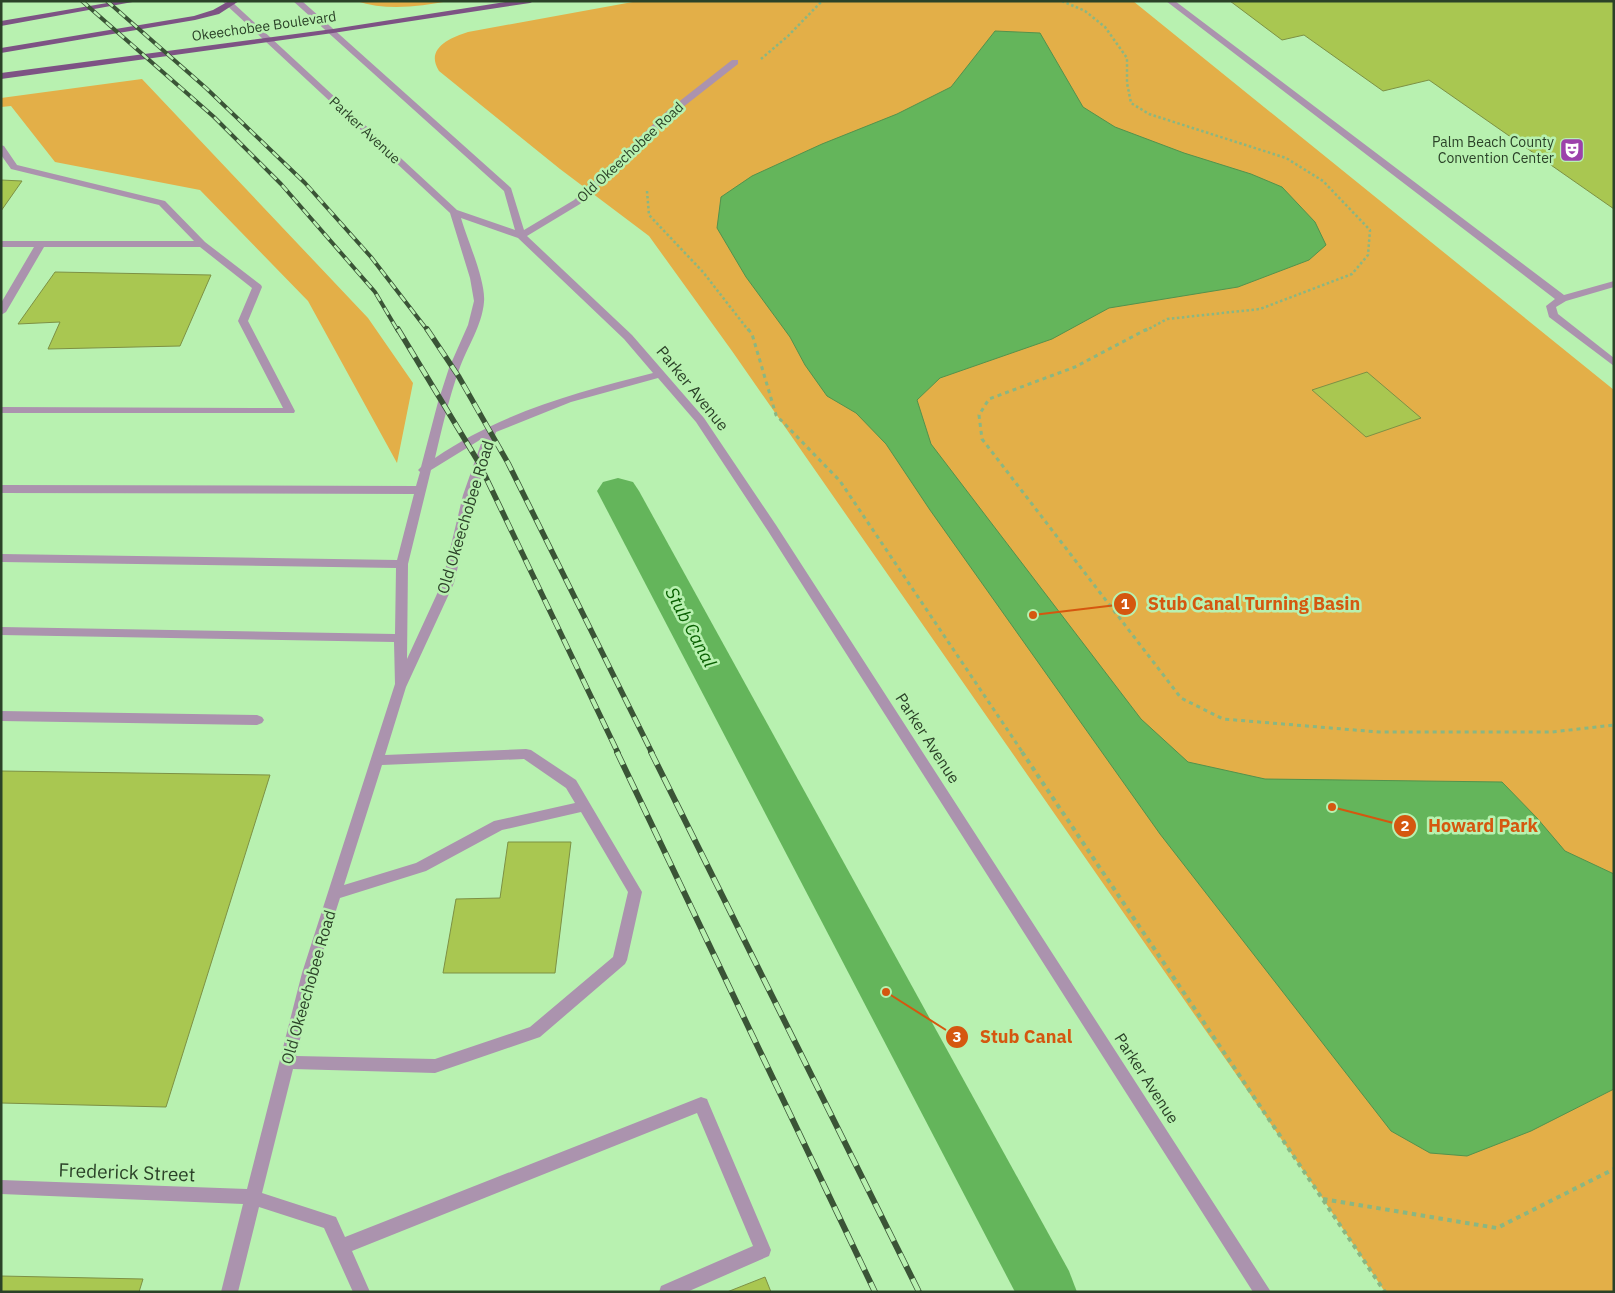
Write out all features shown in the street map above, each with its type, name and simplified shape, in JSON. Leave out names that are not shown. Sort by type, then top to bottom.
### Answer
[{"type":"main road","points":[[1,24],[134,1]]},
{"type":"main road","name":"Okeechobee Boulevard","points":[[1,76],[333,31],[530,1]]},
{"type":"main road","points":[[1,51],[195,18],[216,12],[230,2]]},
{"type":"street","points":[[297,1],[333,31],[508,190],[521,236]]},
{"type":"street","points":[[1170,1],[1562,299]]},
{"type":"street","name":"Parker Avenue","points":[[230,2],[268,40],[454,212],[521,236],[628,337],[700,420],[772,528],[1263,1292]]},
{"type":"street","name":"Old Okeechobee Road","points":[[521,236],[577,202],[670,113],[735,62]]},
{"type":"street","points":[[1,148],[14,167],[162,203],[202,244],[257,287],[243,322],[290,411],[1,410]]},
{"type":"street","points":[[424,470],[454,368],[473,324],[479,301],[475,278],[454,212]]},
{"type":"street","points":[[1,244],[202,244]]},
{"type":"street","points":[[1,312],[41,244]]},
{"type":"street","points":[[1614,284],[1562,299],[1551,306],[1552,315],[1614,363]]},
{"type":"street","name":"Old Okeechobee Road","points":[[400,686],[402,564],[424,470],[452,450],[491,430],[550,405],[660,374]]},
{"type":"street","name":"Old Okeechobee Road","points":[[229,1292],[251,1196],[309,973],[400,686],[448,583],[469,495],[491,430]]},
{"type":"street","points":[[1,489],[420,490]]},
{"type":"street","points":[[1,558],[402,564]]},
{"type":"street","points":[[1,631],[400,638]]},
{"type":"street","points":[[1,716],[257,720]]},
{"type":"street","points":[[287,1062],[435,1066],[536,1032],[620,960],[634,892],[571,784],[526,754],[377,760]]},
{"type":"street","points":[[334,894],[421,867],[499,825],[584,806]]},
{"type":"street","points":[[341,1247],[701,1104],[763,1250],[667,1292]]},
{"type":"street","name":"Frederick Street","points":[[1,1188],[251,1196],[330,1222],[362,1292]]},
{"type":"path","points":[[760,60],[788,36],[822,1]]},
{"type":"path","points":[[1062,1],[1085,11],[1105,27],[1127,58],[1127,83],[1131,103],[1149,114],[1286,158],[1324,181],[1370,230],[1368,255],[1352,274],[1260,309],[1167,320],[1075,367],[989,399],[979,415],[982,438],[1181,698],[1223,719],[1379,732],[1552,732],[1614,725]]},
{"type":"path","points":[[647,191],[649,216],[703,272],[752,334],[776,415],[840,481],[1385,1292]]},
{"type":"path","points":[[1323,1199],[1497,1228],[1614,1169]]},
{"type":"shaded area","points":[[356,1],[449,1],[426,5],[390,7]]},
{"type":"shaded area","points":[[638,1],[1133,1],[1614,390],[1614,1292],[1385,1292],[1323,1199],[732,351],[649,236],[560,169],[439,71],[435,63],[435,56],[441,46],[447,41],[468,32]]},
{"type":"shaded area","points":[[995,31],[1040,33],[1083,107],[1115,127],[1184,153],[1251,174],[1282,187],[1315,222],[1326,245],[1309,260],[1238,287],[1109,308],[1052,339],[940,378],[917,400],[931,444],[1141,719],[1188,762],[1265,779],[1502,782],[1537,818],[1565,851],[1614,874],[1614,1089],[1531,1131],[1467,1156],[1430,1153],[1391,1131],[1160,834],[930,510],[886,444],[856,413],[827,396],[805,365],[790,337],[746,277],[717,228],[721,197],[752,176],[822,144],[897,114],[951,87]]},
{"type":"shaded area","points":[[142,79],[368,318],[413,383],[397,463],[308,301],[200,190],[55,162],[11,106],[1,107],[1,98]]},
{"type":"building","name":"Palm Beach County Convention Center","points":[[1230,1],[1614,1],[1614,209],[1429,80],[1383,91],[1304,35],[1282,40]]},
{"type":"building","points":[[1,180],[22,181],[1,211]]},
{"type":"building","points":[[55,272],[211,275],[180,346],[48,349],[60,322],[18,324]]},
{"type":"building","points":[[1367,372],[1421,418],[1366,437],[1312,390]]},
{"type":"building","points":[[1,771],[270,775],[166,1107],[1,1103]]},
{"type":"building","points":[[508,842],[571,842],[555,973],[443,973],[456,899],[500,898]]},
{"type":"building","points":[[1,1276],[143,1279],[139,1292],[1,1292]]},
{"type":"building","points":[[765,1277],[771,1292],[727,1292]]},
{"type":"waterway","name":"Stub Canal","points":[[618,491],[1047,1292]]},
{"type":"railway","points":[[82,1],[214,117],[281,184],[375,292],[398,331]]},
{"type":"railway","points":[[107,1],[206,88],[305,183],[371,257],[428,331]]},
{"type":"railway","points":[[398,329],[479,463],[618,753]]},
{"type":"railway","points":[[427,329],[459,377],[508,463],[652,753]]},
{"type":"railway","points":[[617,752],[875,1292]]},
{"type":"railway","points":[[651,752],[919,1292]]},
{"type":"place","name":"Palm Beach County Convention Center","points":[[1572,150]]},
{"type":"place","name":"Stub Canal Turning Basin","points":[[1033,615]]},
{"type":"place","name":"Howard Park","points":[[1332,807]]},
{"type":"place","name":"Stub Canal","points":[[886,992]]}]
